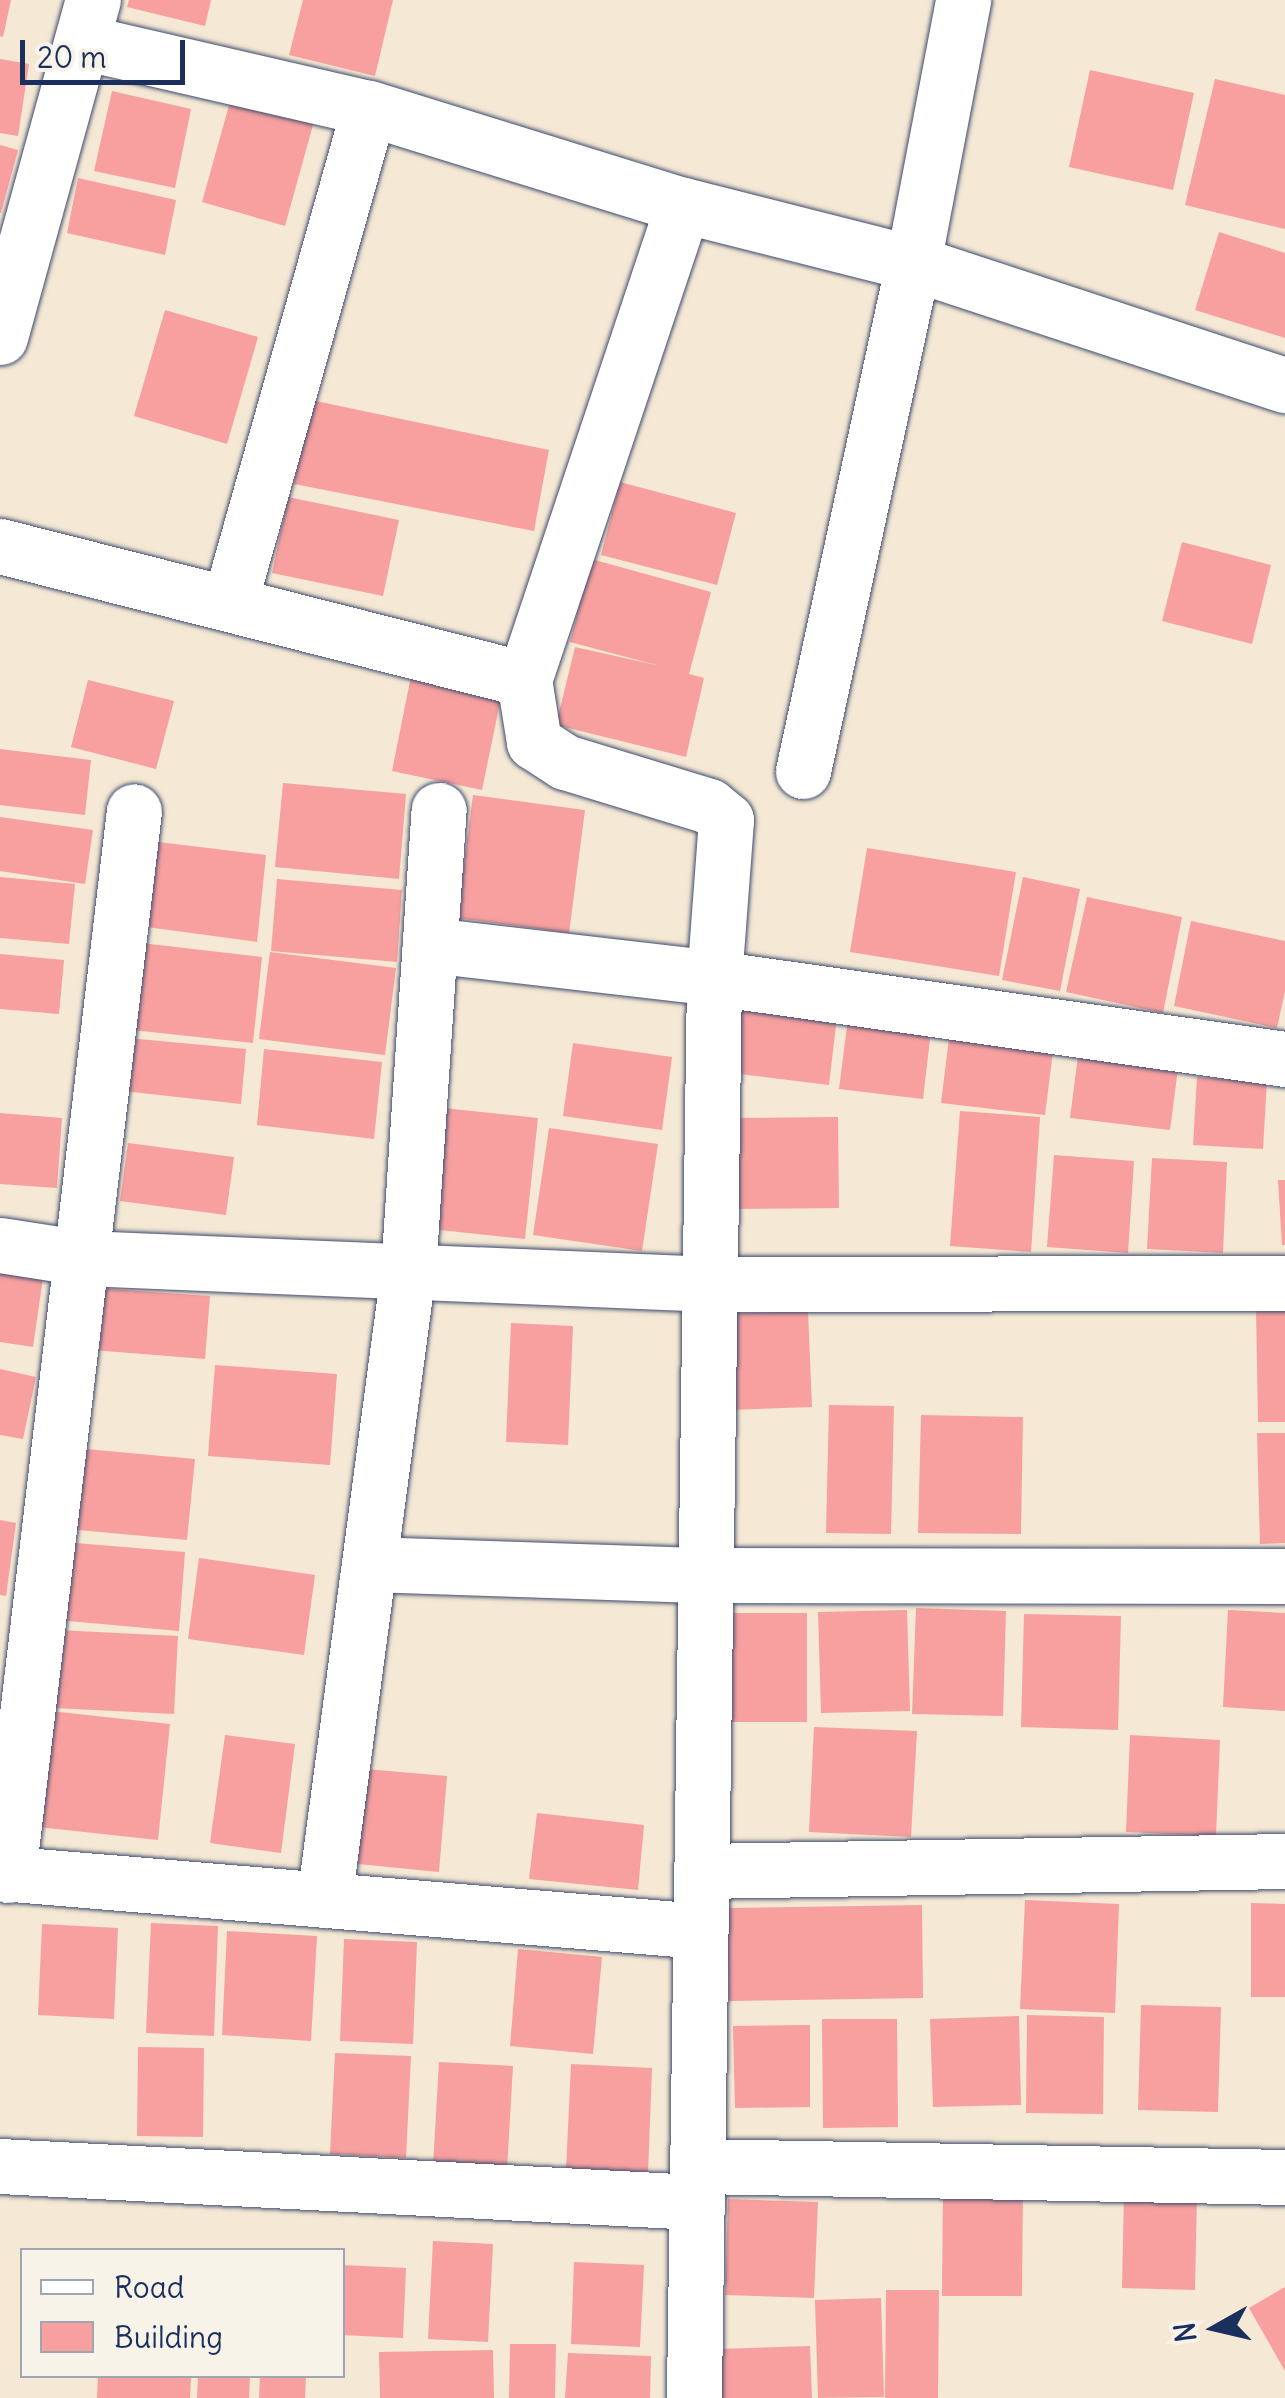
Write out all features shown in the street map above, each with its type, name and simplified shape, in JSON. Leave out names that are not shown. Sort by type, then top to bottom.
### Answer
[{"type":"street","points":[[803,771],[914,263],[963,0]]},
{"type":"street","points":[[0,337],[88,21],[683,205],[914,263],[1285,386]]},
{"type":"street","points":[[230,601],[369,108]]},
{"type":"street","points":[[683,205],[524,680],[534,742],[564,762],[709,806],[726,820],[714,978],[694,2398]]},
{"type":"street","points":[[0,546],[230,601],[524,680]]},
{"type":"street","points":[[134,810],[84,1258],[4,1874],[702,1931]]},
{"type":"street","points":[[324,1900],[408,1271],[438,810]]},
{"type":"street","points":[[430,946],[714,978],[1285,1059]]},
{"type":"street","points":[[0,1245],[84,1258],[711,1284],[1285,1283]]},
{"type":"street","points":[[369,1564],[706,1575],[1285,1576]]},
{"type":"street","points":[[702,1870],[1285,1861]]},
{"type":"street","points":[[0,2166],[697,2184],[1285,2177]]},
{"type":"building","points":[[0,0],[11,0],[3,37],[0,36]]},
{"type":"building","points":[[129,0],[211,0],[205,26],[127,7]]},
{"type":"building","points":[[303,0],[393,0],[375,76],[289,55]]},
{"type":"building","points":[[0,59],[29,64],[18,136],[0,133]]},
{"type":"building","points":[[1090,70],[1194,93],[1173,190],[1069,167]]},
{"type":"building","points":[[1215,79],[1285,95],[1285,229],[1185,205]]},
{"type":"building","points":[[112,91],[191,109],[175,188],[94,171]]},
{"type":"building","points":[[233,91],[316,114],[285,226],[202,202]]},
{"type":"building","points":[[0,145],[18,150],[1,213],[0,213]]},
{"type":"building","points":[[78,178],[176,200],[165,255],[67,233]]},
{"type":"building","points":[[1219,232],[1285,253],[1285,338],[1195,310]]},
{"type":"building","points":[[165,310],[258,337],[227,444],[134,416]]},
{"type":"building","points":[[311,400],[549,450],[534,531],[294,484]]},
{"type":"building","points":[[620,482],[736,513],[717,585],[601,555]]},
{"type":"building","points":[[288,497],[399,520],[383,596],[272,573]]},
{"type":"building","points":[[1182,542],[1271,565],[1252,644],[1162,621]]},
{"type":"building","points":[[591,559],[711,592],[689,674],[704,678],[686,757],[556,725],[575,647],[660,666],[570,642]]},
{"type":"building","points":[[412,671],[503,688],[482,790],[392,771]]},
{"type":"building","points":[[88,680],[174,701],[156,769],[71,747]]},
{"type":"building","points":[[0,749],[91,760],[85,815],[0,805]]},
{"type":"building","points":[[283,783],[406,794],[399,879],[275,867]]},
{"type":"building","points":[[473,795],[585,810],[569,933],[457,918]]},
{"type":"building","points":[[0,817],[93,830],[85,884],[0,871]]},
{"type":"building","points":[[158,842],[266,855],[257,942],[147,927]]},
{"type":"building","points":[[867,848],[1016,872],[999,976],[850,952]]},
{"type":"building","points":[[0,877],[75,884],[69,944],[0,938]]},
{"type":"building","points":[[1023,877],[1080,889],[1060,991],[1002,980]]},
{"type":"building","points":[[277,879],[402,890],[397,962],[271,951]]},
{"type":"building","points":[[1087,897],[1182,917],[1163,1013],[1066,992]]},
{"type":"building","points":[[1191,921],[1285,941],[1285,991],[1277,1028],[1174,1006]]},
{"type":"building","points":[[141,943],[262,957],[253,1043],[132,1030]]},
{"type":"building","points":[[270,952],[396,968],[385,1055],[259,1039]]},
{"type":"building","points":[[0,954],[64,960],[59,1014],[0,1009]]},
{"type":"building","points":[[732,993],[838,1008],[829,1085],[723,1072]]},
{"type":"building","points":[[849,1011],[932,1022],[923,1099],[839,1089]]},
{"type":"building","points":[[950,1030],[1054,1043],[1045,1115],[941,1103]]},
{"type":"building","points":[[128,1038],[246,1049],[241,1104],[123,1091]]},
{"type":"building","points":[[573,1043],[672,1057],[662,1130],[563,1116]]},
{"type":"building","points":[[1079,1048],[1179,1061],[1170,1130],[1070,1118]]},
{"type":"building","points":[[264,1049],[382,1062],[374,1139],[257,1125]]},
{"type":"building","points":[[1197,1077],[1267,1081],[1263,1149],[1193,1145]]},
{"type":"building","points":[[434,1107],[538,1118],[525,1239],[421,1228]]},
{"type":"building","points":[[960,1111],[1040,1117],[1031,1252],[950,1246]]},
{"type":"building","points":[[0,1113],[62,1118],[57,1188],[0,1184]]},
{"type":"building","points":[[838,1117],[839,1208],[733,1209],[732,1118]]},
{"type":"building","points":[[549,1128],[658,1144],[642,1251],[533,1235]]},
{"type":"building","points":[[128,1143],[234,1157],[226,1215],[120,1201]]},
{"type":"building","points":[[1054,1155],[1134,1161],[1128,1253],[1047,1247]]},
{"type":"building","points":[[1152,1158],[1227,1162],[1223,1253],[1147,1249]]},
{"type":"building","points":[[1278,1180],[1285,1180],[1285,1245],[1282,1245]]},
{"type":"building","points":[[0,1257],[45,1264],[33,1347],[0,1342]]},
{"type":"building","points":[[96,1288],[210,1296],[205,1359],[92,1350]]},
{"type":"building","points":[[1256,1310],[1285,1310],[1285,1422],[1258,1422]]},
{"type":"building","points":[[808,1311],[812,1407],[730,1410],[726,1314]]},
{"type":"building","points":[[511,1323],[573,1326],[568,1445],[506,1442]]},
{"type":"building","points":[[215,1365],[337,1374],[330,1465],[208,1456]]},
{"type":"building","points":[[0,1369],[36,1377],[23,1439],[0,1435]]},
{"type":"building","points":[[829,1405],[894,1406],[891,1534],[826,1533]]},
{"type":"building","points":[[921,1415],[1023,1417],[1021,1534],[918,1533]]},
{"type":"building","points":[[1257,1433],[1285,1433],[1285,1543],[1260,1544]]},
{"type":"building","points":[[75,1448],[195,1459],[187,1540],[67,1529]]},
{"type":"building","points":[[0,1520],[16,1523],[6,1596],[0,1595]]},
{"type":"building","points":[[63,1542],[185,1552],[179,1631],[57,1620]]},
{"type":"building","points":[[199,1558],[315,1575],[304,1655],[188,1639]]},
{"type":"building","points":[[916,1608],[1006,1611],[1003,1716],[912,1714]]},
{"type":"building","points":[[907,1610],[910,1711],[821,1713],[818,1612]]},
{"type":"building","points":[[1228,1610],[1285,1613],[1285,1711],[1223,1707]]},
{"type":"building","points":[[725,1613],[807,1613],[807,1722],[726,1722]]},
{"type":"building","points":[[1024,1614],[1121,1616],[1118,1730],[1021,1727]]},
{"type":"building","points":[[57,1630],[178,1636],[174,1714],[53,1708]]},
{"type":"building","points":[[50,1711],[170,1724],[158,1840],[38,1827]]},
{"type":"building","points":[[814,1727],[917,1731],[911,1837],[809,1832]]},
{"type":"building","points":[[225,1735],[295,1744],[281,1853],[210,1843]]},
{"type":"building","points":[[1130,1735],[1220,1740],[1216,1836],[1126,1832]]},
{"type":"building","points":[[366,1769],[447,1776],[439,1872],[358,1864]]},
{"type":"building","points":[[537,1813],[644,1825],[638,1890],[529,1879]]},
{"type":"building","points":[[1025,1900],[1119,1904],[1115,2013],[1020,2009]]},
{"type":"building","points":[[1251,1903],[1285,1904],[1285,1997],[1251,1997]]},
{"type":"building","points":[[922,1905],[923,1998],[729,2001],[727,1908]]},
{"type":"building","points":[[151,1923],[218,1926],[214,2036],[146,2033]]},
{"type":"building","points":[[42,1924],[118,1928],[114,2019],[38,2015]]},
{"type":"building","points":[[227,1931],[317,1936],[311,2041],[222,2035]]},
{"type":"building","points":[[344,1939],[417,1942],[413,2044],[340,2041]]},
{"type":"building","points":[[518,1949],[602,1957],[593,2054],[510,2046]]},
{"type":"building","points":[[1141,2005],[1221,2007],[1218,2112],[1138,2110]]},
{"type":"building","points":[[1027,2015],[1104,2017],[1103,2114],[1026,2113]]},
{"type":"building","points":[[1019,2016],[1021,2105],[933,2107],[930,2019]]},
{"type":"building","points":[[822,2019],[897,2019],[898,2127],[823,2128]]},
{"type":"building","points":[[810,2025],[810,2107],[735,2108],[733,2026]]},
{"type":"building","points":[[138,2047],[204,2048],[203,2137],[137,2136]]},
{"type":"building","points":[[335,2053],[411,2056],[406,2158],[330,2154]]},
{"type":"building","points":[[439,2062],[513,2066],[507,2170],[433,2166]]},
{"type":"building","points":[[571,2064],[652,2068],[648,2173],[566,2170]]},
{"type":"building","points":[[943,2184],[1023,2185],[1022,2296],[942,2296]]},
{"type":"building","points":[[1124,2193],[1197,2195],[1195,2290],[1122,2288]]},
{"type":"building","points":[[728,2199],[818,2202],[814,2298],[725,2295]]},
{"type":"building","points":[[433,2241],[493,2244],[488,2342],[428,2339]]},
{"type":"building","points":[[574,2262],[644,2265],[640,2347],[571,2344]]},
{"type":"building","points":[[345,2265],[406,2268],[403,2338],[345,2335]]},
{"type":"building","points":[[1285,2287],[1285,2371],[1249,2308]]},
{"type":"building","points":[[886,2290],[939,2290],[938,2398],[885,2398]]},
{"type":"building","points":[[881,2298],[884,2397],[818,2398],[815,2300]]},
{"type":"building","points":[[510,2344],[556,2344],[555,2398],[509,2398]]},
{"type":"building","points":[[810,2346],[812,2398],[721,2398],[720,2349]]},
{"type":"building","points":[[493,2350],[494,2398],[380,2398],[379,2352]]},
{"type":"building","points":[[568,2353],[651,2356],[650,2398],[565,2398]]},
{"type":"building","points":[[98,2378],[191,2378],[190,2398],[97,2398]]},
{"type":"building","points":[[198,2378],[250,2378],[249,2398],[197,2398]]},
{"type":"building","points":[[260,2378],[306,2378],[305,2398],[259,2398]]}]
